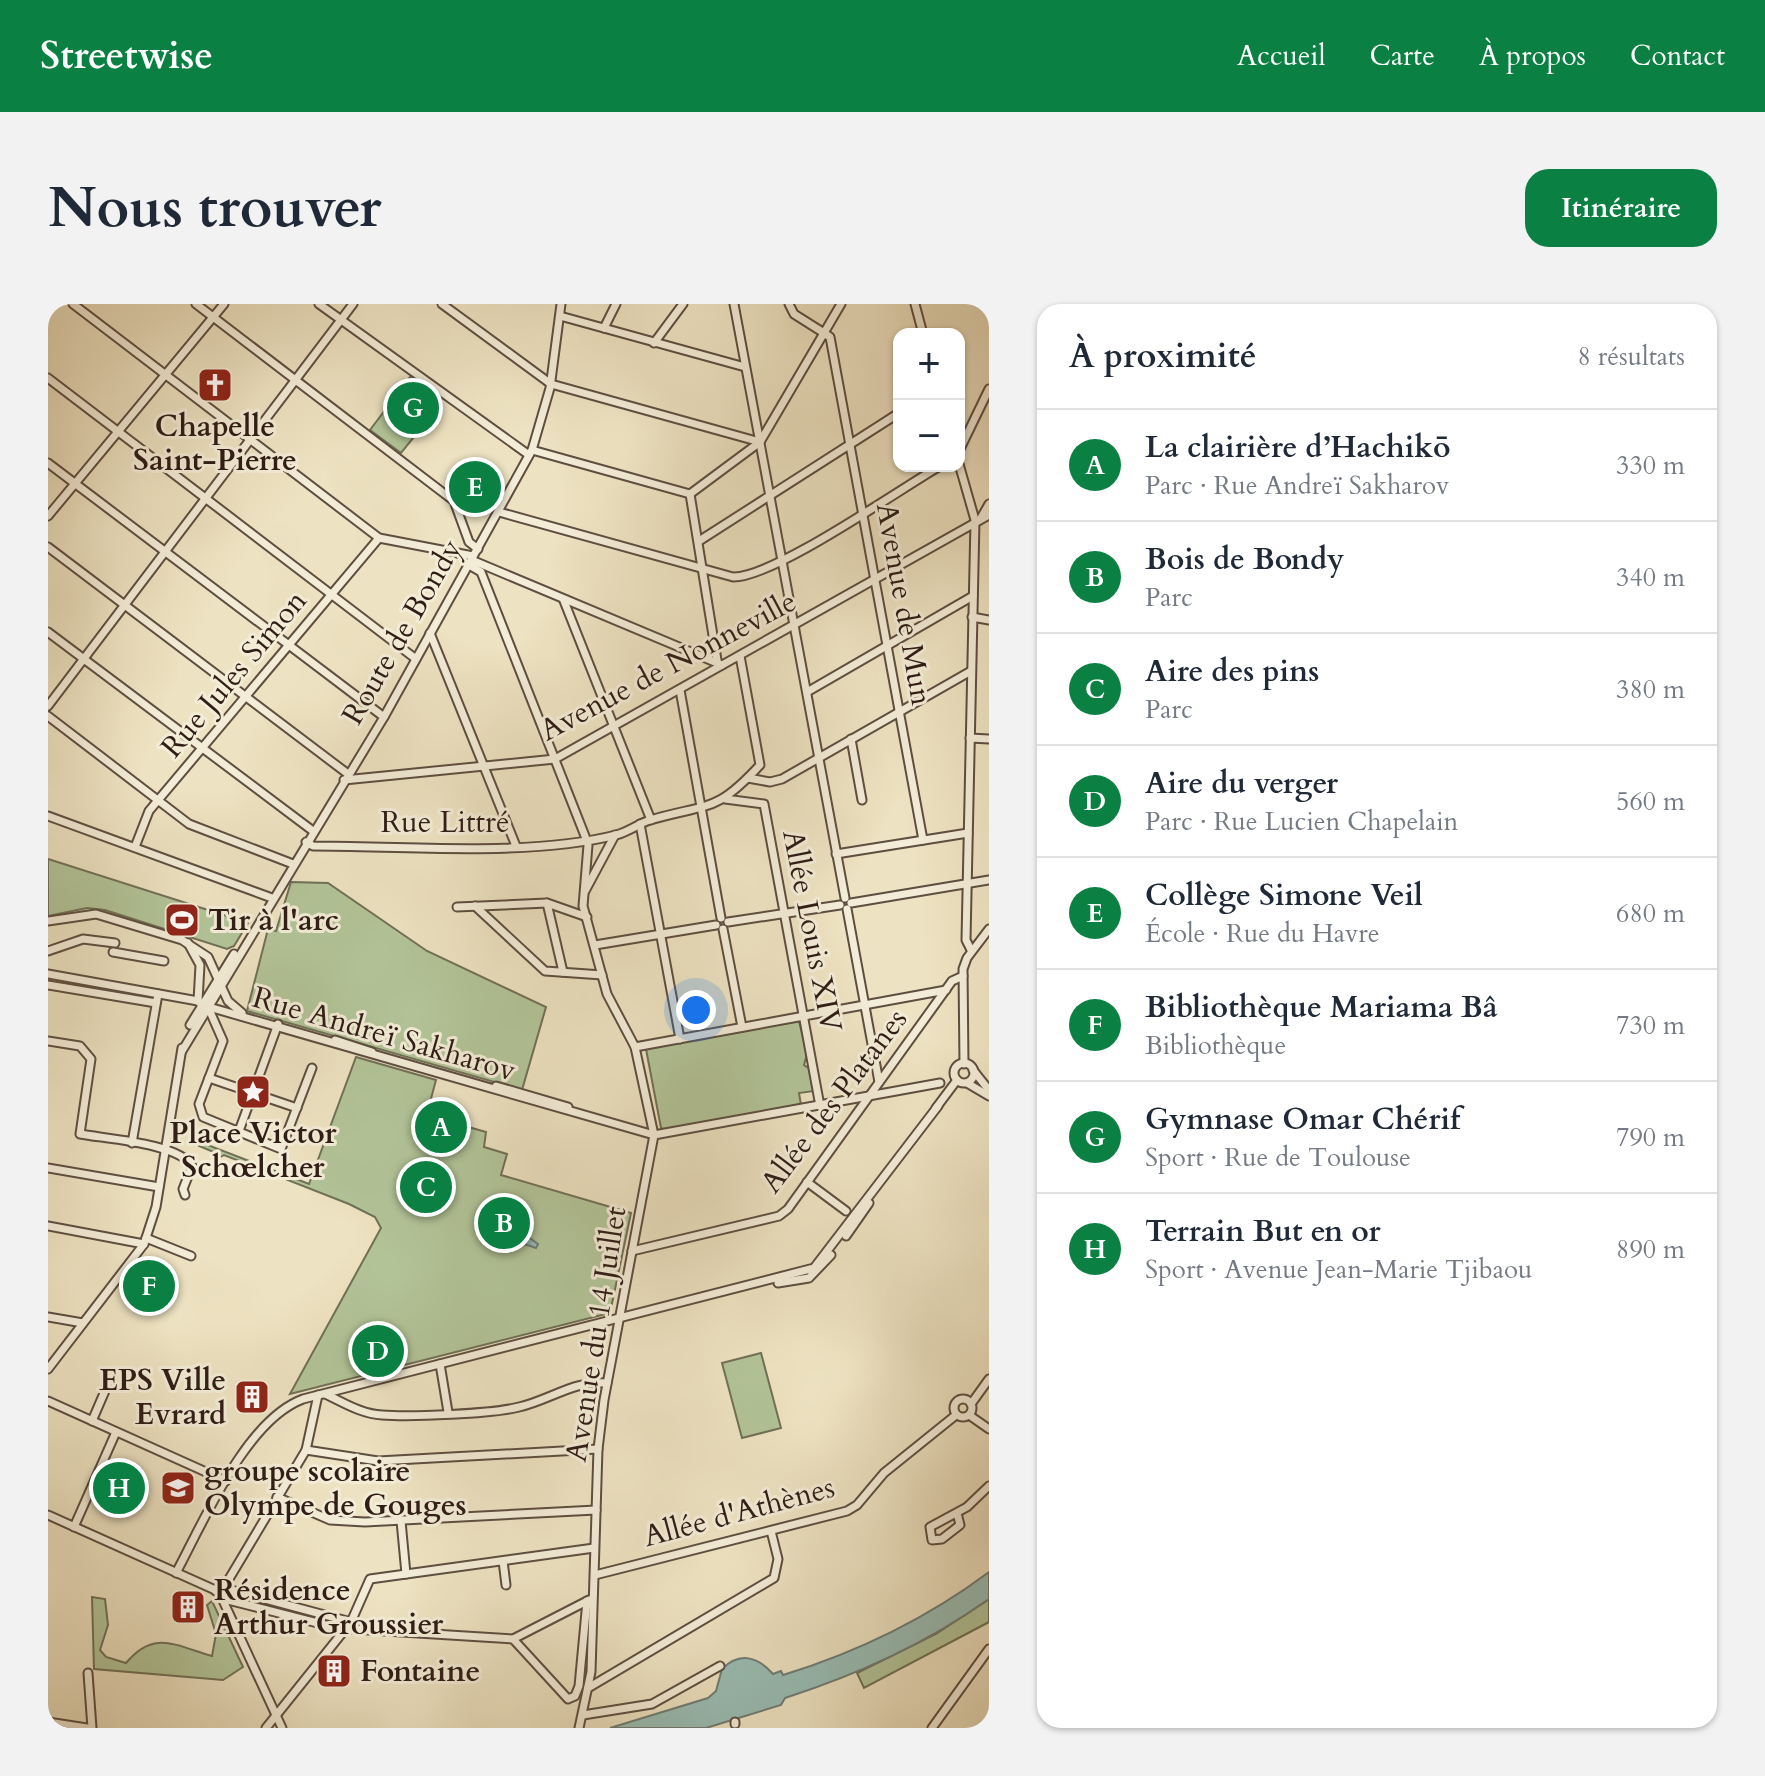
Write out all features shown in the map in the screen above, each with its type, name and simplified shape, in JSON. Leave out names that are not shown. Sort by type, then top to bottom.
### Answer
[{"type":"street","points":[[73,304],[379,538],[473,557],[564,601],[720,662]]},
{"type":"street","points":[[196,304],[454,501],[473,557],[586,840]]},
{"type":"street","points":[[48,516],[224,304]]},
{"type":"street","points":[[319,304],[531,452],[690,494]]},
{"type":"street","points":[[48,706],[353,304]]},
{"type":"street","points":[[442,304],[551,384],[760,442]]},
{"type":"street","name":"Route de Bondy","points":[[165,1149],[182,1051],[202,1001],[256,925],[384,717],[531,452],[551,384],[560,304]]},
{"type":"street","points":[[604,328],[616,304]]},
{"type":"street","points":[[654,343],[683,304]]},
{"type":"street","points":[[734,304],[879,1082]]},
{"type":"street","points":[[789,304],[802,320],[824,333]]},
{"type":"street","points":[[690,494],[760,442],[841,304]]},
{"type":"street","points":[[915,304],[921,328]]},
{"type":"street","points":[[560,316],[745,367]]},
{"type":"street","name":"Avenue de Mun","points":[[824,333],[830,337],[923,840]]},
{"type":"street","points":[[48,378],[416,659]]},
{"type":"street","points":[[965,439],[989,389]]},
{"type":"street","points":[[699,541],[893,417]]},
{"type":"street","points":[[48,463],[384,717]]},
{"type":"street","points":[[499,512],[703,569],[748,577],[782,561],[930,472]]},
{"type":"street","points":[[963,472],[984,518]]},
{"type":"street","points":[[690,494],[720,662]]},
{"type":"street","points":[[971,950],[966,940],[972,617],[984,518],[989,504]]},
{"type":"street","name":"Avenue de Nonneville","points":[[346,777],[555,759],[680,690],[720,662],[740,656],[984,518]]},
{"type":"street","name":"Rue Jules Simon","points":[[135,847],[149,811],[379,538]]},
{"type":"street","points":[[48,547],[245,696],[346,777]]},
{"type":"street","points":[[807,692],[973,596]]},
{"type":"street","points":[[564,601],[651,820]]},
{"type":"street","points":[[972,617],[989,620]]},
{"type":"street","points":[[48,632],[313,831]]},
{"type":"street","points":[[430,633],[516,846]]},
{"type":"street","points":[[740,656],[760,765],[748,778]]},
{"type":"street","points":[[748,778],[777,781],[971,671]]},
{"type":"street","points":[[680,690],[742,1027]]},
{"type":"street","points":[[48,716],[189,824],[293,864]]},
{"type":"street","points":[[970,738],[989,739]]},
{"type":"street","points":[[851,739],[862,800]]},
{"type":"street","name":"Rue Littré","points":[[306,842],[313,846],[516,846],[586,840],[615,835],[651,820],[701,810],[725,799],[748,778]]},
{"type":"street","name":"Allée Louis XIV","points":[[725,799],[764,804],[820,1106]]},
{"type":"street","points":[[48,816],[272,898]]},
{"type":"street","points":[[640,824],[680,1039]]},
{"type":"street","points":[[836,854],[968,833]]},
{"type":"street","points":[[584,893],[615,835]]},
{"type":"street","name":"Avenue du 14 Juillet","points":[[580,1727],[591,1672],[596,1596],[594,1548],[598,1449],[607,1383],[654,1135],[635,1047],[607,994],[587,917],[584,893],[586,840]]},
{"type":"street","points":[[595,945],[989,880]]},
{"type":"street","points":[[547,903],[563,972]]},
{"type":"street","points":[[457,907],[547,903],[587,917]]},
{"type":"street","points":[[475,906],[545,971],[602,975]]},
{"type":"street","name":"Rue Andreï Sakharov","points":[[48,921],[96,914],[188,943],[208,957],[217,983],[235,1009],[277,1026]]},
{"type":"street","points":[[621,1319],[631,1321],[809,1278],[825,1264],[957,1080],[962,1049],[963,976],[971,950],[989,929]]},
{"type":"street","points":[[48,951],[83,939],[115,943]]},
{"type":"street","points":[[188,943],[200,965],[202,1001],[223,1041],[199,1104],[203,1117],[281,1149],[312,1068]]},
{"type":"street","points":[[113,952],[164,961]]},
{"type":"street","name":"Rue Andreï Sakharov","points":[[48,974],[202,1001],[277,1026],[654,1135]]},
{"type":"street","name":"Allée des Platanes","points":[[632,1251],[779,1216],[946,990],[957,976],[963,976]]},
{"type":"street","points":[[202,1001],[217,983]]},
{"type":"street","points":[[48,985],[156,1003]]},
{"type":"street","points":[[635,1047],[946,990]]},
{"type":"street","points":[[132,1143],[158,994]]},
{"type":"street","points":[[239,1131],[277,1026]]},
{"type":"street","points":[[48,1041],[80,1046],[91,1059],[80,1134],[165,1149],[187,1157],[192,1166],[183,1189],[185,1195]]},
{"type":"street","points":[[960,1065],[973,1070],[989,1093]]},
{"type":"street","points":[[967,1083],[973,1076],[973,1070]]},
{"type":"street","points":[[209,1078],[297,1108]]},
{"type":"street","points":[[957,1080],[989,1093]]},
{"type":"street","points":[[654,1135],[940,1083]]},
{"type":"street","points":[[176,1573],[226,1481],[273,1416],[299,1400],[814,1268],[938,1106]]},
{"type":"street","points":[[636,1129],[648,1123],[650,1115]]},
{"type":"street","points":[[918,1136],[924,1123]]},
{"type":"street","points":[[48,1369],[145,1241],[165,1149]]},
{"type":"street","points":[[48,1168],[159,1187]]},
{"type":"street","points":[[807,1182],[846,1211]]},
{"type":"street","points":[[48,1226],[145,1241],[191,1256]]},
{"type":"street","points":[[48,1317],[83,1323]]},
{"type":"street","points":[[440,1364],[448,1412]]},
{"type":"street","points":[[92,1421],[111,1377]]},
{"type":"street","points":[[969,1415],[971,1404],[989,1379]]},
{"type":"street","points":[[320,1394],[336,1403],[380,1415],[518,1408],[565,1388],[593,1381],[607,1383]]},
{"type":"street","points":[[221,1591],[306,1450],[320,1394]]},
{"type":"street","points":[[971,1404],[963,1399],[957,1401],[954,1409],[956,1415],[969,1415],[989,1429]]},
{"type":"street","points":[[48,1401],[226,1481]]},
{"type":"street","name":"Allée d'Athènes","points":[[595,1575],[847,1511],[857,1505],[884,1473],[956,1415]]},
{"type":"street","points":[[74,1527],[116,1432]]},
{"type":"street","points":[[306,1450],[378,1461],[598,1449]]},
{"type":"street","points":[[957,1513],[960,1525],[942,1539],[932,1540],[930,1527],[934,1522],[957,1513],[989,1486]]},
{"type":"street","points":[[277,1497],[330,1520],[401,1521],[596,1510]]},
{"type":"street","points":[[48,1515],[221,1591],[228,1600],[348,1625],[513,1639],[596,1596]]},
{"type":"street","points":[[401,1521],[406,1574]]},
{"type":"street","points":[[588,1688],[774,1578],[778,1559],[771,1531]]},
{"type":"street","points":[[266,1728],[348,1625],[370,1579],[594,1548]]},
{"type":"street","points":[[503,1561],[506,1585]]},
{"type":"street","points":[[221,1591],[282,1728]]},
{"type":"street","points":[[513,1639],[568,1699],[572,1699],[579,1686],[587,1601]]},
{"type":"street","points":[[932,1728],[989,1649]]},
{"type":"street","points":[[583,1715],[652,1704],[720,1666]]},
{"type":"street","points":[[591,1672],[606,1678]]},
{"type":"street","points":[[48,1722],[89,1728],[88,1673]]},
{"type":"green space","points":[[410,377],[415,382],[387,418],[414,437],[401,453],[370,430]]},
{"type":"green space","points":[[48,859],[248,923],[234,946],[227,949],[105,910],[87,908],[48,916]]},
{"type":"green space","points":[[291,882],[328,883],[427,951],[546,1007],[522,1090],[247,1011],[268,929],[276,931]]},
{"type":"green space","points":[[799,1021],[807,1054],[804,1065],[810,1069],[814,1091],[799,1093],[801,1105],[665,1130],[661,1128],[646,1049]]},
{"type":"green space","points":[[356,1057],[436,1080],[429,1106],[451,1122],[486,1132],[484,1147],[507,1154],[501,1175],[631,1213],[610,1313],[290,1394],[381,1228],[375,1217],[349,1204],[224,1155],[217,1159],[216,1153],[199,1146],[200,1142],[309,1184]]},
{"type":"green space","points":[[761,1353],[781,1428],[742,1438],[722,1363]]},
{"type":"green space","points":[[114,1461],[143,1474],[124,1514],[96,1501]]},
{"type":"green space","points":[[92,1597],[105,1599],[108,1625],[100,1650],[106,1657],[126,1663],[146,1646],[156,1643],[176,1645],[212,1656],[216,1634],[207,1605],[212,1601],[243,1667],[223,1680],[94,1669]]},
{"type":"green space","points":[[989,1599],[989,1622],[864,1688],[857,1673],[936,1634]]},
{"type":"water","points":[[490,1202],[497,1203],[520,1231],[538,1244],[536,1248],[512,1240],[489,1210]]},
{"type":"water","points":[[989,1572],[989,1599],[965,1615],[891,1656],[785,1698],[781,1705],[706,1728],[610,1728],[708,1698],[716,1691],[722,1669],[735,1660],[749,1658],[773,1674],[781,1671],[783,1675],[865,1645],[941,1605]]},
{"type":"place","name":"Chapelle Saint-Pierre","points":[[215,385]]},
{"type":"place","name":"Gymnase Omar Chérif","points":[[413,408]]},
{"type":"place","name":"Collège Simone Veil","points":[[475,487]]},
{"type":"place","name":"Tir à l'arc","points":[[182,920]]},
{"type":"place","name":"Place Victor Schœlcher","points":[[253,1092]]},
{"type":"place","name":"La clairière d’Hachikō","points":[[441,1127]]},
{"type":"place","name":"Aire des pins","points":[[426,1187]]},
{"type":"place","name":"Bois de Bondy","points":[[504,1223]]},
{"type":"place","name":"Bibliothèque Mariama Bâ","points":[[149,1286]]},
{"type":"place","name":"Aire du verger","points":[[378,1351]]},
{"type":"place","name":"EPS Ville Evrard","points":[[252,1397]]},
{"type":"place","name":"Terrain But en or","points":[[119,1488]]},
{"type":"place","name":"groupe scolaire Olympe de Gouges","points":[[178,1488]]},
{"type":"place","name":"Résidence Arthur Groussier","points":[[188,1607]]},
{"type":"place","name":"Fontaine","points":[[334,1671]]}]
